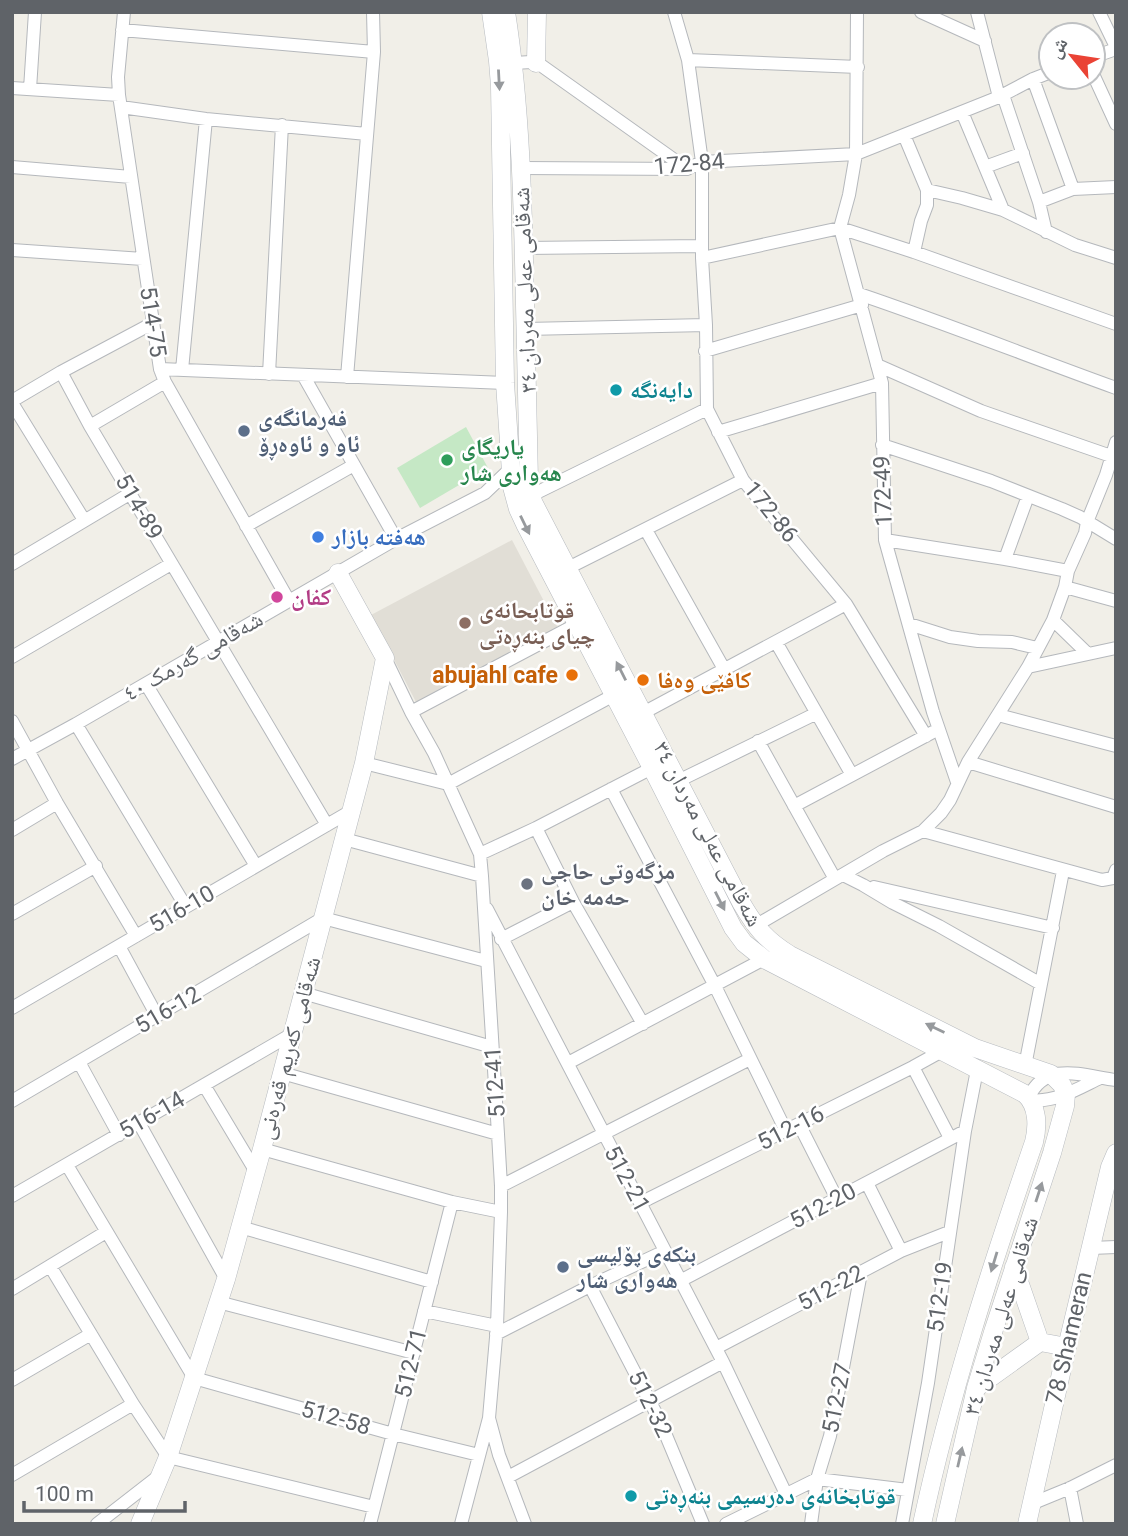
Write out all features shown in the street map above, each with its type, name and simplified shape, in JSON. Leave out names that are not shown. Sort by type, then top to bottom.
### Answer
[{"type":"main road","name":"شەقامی عەلی مەردان ٣٤","points":[[491,12],[500,86],[505,383],[511,478],[518,509],[525,524],[738,936],[764,959],[1014,1088],[1030,1098],[1037,1122],[1034,1142],[954,1393],[922,1524]]},
{"type":"main road","name":"شەقامی عەلی مەردان ٣٤","points":[[506,12],[514,63],[521,168],[529,481],[534,502],[741,904],[755,926],[768,940],[790,954],[975,1048],[1051,1074]]},
{"type":"main road","points":[[536,63],[537,12]]},
{"type":"main road","points":[[504,307],[525,307]]},
{"type":"main road","points":[[505,338],[526,333]]},
{"type":"main road","points":[[338,573],[385,658]]},
{"type":"main road","name":"شەقامی کەریم قەرەنی","points":[[140,1524],[168,1457],[226,1279],[364,763],[385,658]]},
{"type":"main road","points":[[972,1067],[975,1048]]},
{"type":"main road","points":[[1051,1074],[1062,1085],[1066,1094]]},
{"type":"main road","name":"شەقامی عەلی مەردان ٣٤","points":[[945,1524],[976,1388],[1052,1153],[1066,1094]]},
{"type":"main road","name":"78 Shameran","points":[[1027,1524],[1110,1167],[1115,1156]]},
{"type":"main road","points":[[1014,1267],[1040,1342]]},
{"type":"main road","points":[[976,1388],[1040,1342],[1067,1347]]},
{"type":"street","points":[[30,89],[35,12]]},
{"type":"street","name":"514-75","points":[[124,12],[118,77],[120,101],[163,376],[289,601]]},
{"type":"street","points":[[347,377],[374,52],[373,12]]},
{"type":"street","name":"172-86","points":[[674,12],[688,60],[702,162],[707,409],[743,480],[846,604],[926,736]]},
{"type":"street","points":[[840,228],[856,154],[857,12]]},
{"type":"street","points":[[920,12],[985,41]]},
{"type":"street","points":[[977,12],[1001,96],[1039,202],[1046,232]]},
{"type":"street","points":[[1099,12],[1116,48]]},
{"type":"street","points":[[122,30],[374,52]]},
{"type":"street","points":[[688,60],[858,67]]},
{"type":"street","points":[[514,63],[536,63],[687,169]]},
{"type":"street","points":[[856,154],[1001,96],[1037,77]]},
{"type":"street","points":[[1033,79],[1073,189]]},
{"type":"street","points":[[12,88],[120,101],[206,119],[367,134]]},
{"type":"street","points":[[1101,91],[1116,124]]},
{"type":"street","points":[[962,112],[1003,210]]},
{"type":"street","points":[[182,370],[206,119]]},
{"type":"street","points":[[268,374],[282,125]]},
{"type":"street","points":[[904,135],[927,190],[927,205],[914,252]]},
{"type":"street","points":[[985,167],[1023,153]]},
{"type":"street","name":"172-84","points":[[521,168],[687,169],[702,162],[856,154]]},
{"type":"street","points":[[12,167],[131,177]]},
{"type":"street","points":[[1039,202],[1073,189],[1116,187]]},
{"type":"street","points":[[927,190],[1003,210],[1075,245],[1116,258]]},
{"type":"street","points":[[525,248],[702,252],[840,228],[1116,324]]},
{"type":"street","name":"172-49","points":[[840,228],[882,383],[885,540],[957,782]]},
{"type":"street","points":[[12,250],[143,259]]},
{"type":"street","points":[[705,351],[860,299],[924,316],[1003,348],[1116,388]]},
{"type":"street","points":[[84,520],[12,402],[61,372],[153,323]]},
{"type":"street","points":[[526,333],[706,325]]},
{"type":"street","points":[[877,365],[981,411],[1111,456]]},
{"type":"street","points":[[90,426],[163,376],[182,370],[505,383]]},
{"type":"street","name":"514-89","points":[[61,372],[171,564],[327,825]]},
{"type":"street","points":[[303,375],[396,539]]},
{"type":"street","points":[[718,432],[882,383]]},
{"type":"street","points":[[532,495],[707,409]]},
{"type":"street","points":[[755,926],[883,851],[923,831],[946,807],[968,762],[1028,667],[1053,620],[1087,522],[1111,477],[1111,456],[1116,442]]},
{"type":"street","points":[[882,444],[991,481],[1080,517],[1116,539]]},
{"type":"street","points":[[246,526],[354,465]]},
{"type":"street","name":"شەقامی گەرمک ٤٠","points":[[12,759],[396,539],[511,478]]},
{"type":"street","name":"شەقامی گەرمک ٤٠","points":[[485,493],[511,478]]},
{"type":"street","points":[[568,568],[743,480]]},
{"type":"street","points":[[12,564],[131,494]]},
{"type":"street","points":[[1005,559],[1028,496]]},
{"type":"street","points":[[646,530],[724,669]]},
{"type":"street","points":[[885,540],[1068,572]]},
{"type":"street","points":[[12,656],[171,564]]},
{"type":"street","points":[[1065,587],[1116,601]]},
{"type":"street","points":[[643,713],[846,604]]},
{"type":"street","points":[[1053,620],[1088,654]]},
{"type":"street","points":[[411,712],[577,624]]},
{"type":"street","points":[[909,624],[950,637],[1012,642],[1037,648]]},
{"type":"street","points":[[776,642],[852,775]]},
{"type":"street","points":[[1028,667],[1116,648]]},
{"type":"street","name":"512-41","points":[[385,658],[434,753],[480,854],[482,876],[501,1212],[489,1418],[461,1524]]},
{"type":"street","points":[[146,684],[256,866]]},
{"type":"street","points":[[364,763],[448,784],[614,695]]},
{"type":"street","points":[[678,781],[815,714]]},
{"type":"street","points":[[998,715],[1116,746]]},
{"type":"street","points":[[12,721],[136,936]]},
{"type":"street","points":[[76,724],[186,907]]},
{"type":"street","points":[[794,806],[939,728]]},
{"type":"street","points":[[758,741],[794,806],[839,877],[863,885],[1053,928]]},
{"type":"street","points":[[968,762],[1116,807]]},
{"type":"street","points":[[480,854],[652,768]]},
{"type":"street","points":[[611,789],[715,986],[786,1131]]},
{"type":"street","points":[[12,830],[57,803]]},
{"type":"street","name":"516-10","points":[[12,1008],[351,811]]},
{"type":"street","points":[[536,828],[573,902],[643,1024]]},
{"type":"street","points":[[923,831],[1102,880],[1113,878],[1116,870]]},
{"type":"street","points":[[344,839],[482,876]]},
{"type":"street","points":[[12,914],[96,866]]},
{"type":"street","points":[[1025,1066],[1063,871]]},
{"type":"street","points":[[863,885],[1041,984]]},
{"type":"street","points":[[501,939],[573,902]]},
{"type":"street","name":"512-21","points":[[483,903],[716,1348],[786,1494]]},
{"type":"street","points":[[939,926],[946,904]]},
{"type":"street","points":[[323,918],[486,961]]},
{"type":"street","name":"516-12","points":[[12,1101],[323,918]]},
{"type":"street","points":[[119,946],[157,1016]]},
{"type":"street","points":[[568,1063],[764,959]]},
{"type":"street","points":[[303,993],[492,1047]]},
{"type":"street","name":"516-14","points":[[12,1196],[292,1034]]},
{"type":"street","name":"512-16","points":[[640,1203],[913,1068],[942,1051]]},
{"type":"street","points":[[501,1186],[750,1059]]},
{"type":"street","points":[[79,1062],[119,1135]]},
{"type":"street","name":"512-19","points":[[902,1524],[928,1383],[972,1067]]},
{"type":"street","points":[[913,1068],[950,1138]]},
{"type":"street","points":[[1100,1078],[1066,1094],[1041,1100],[1030,1098],[1034,1088],[1051,1074],[1059,1072],[1116,1080]]},
{"type":"street","points":[[282,1073],[498,1134]]},
{"type":"street","points":[[204,1086],[256,1172]]},
{"type":"street","points":[[139,1123],[226,1279]]},
{"type":"street","points":[[799,1124],[837,1199]]},
{"type":"street","name":"512-20","points":[[680,1281],[965,1130]]},
{"type":"street","points":[[262,1149],[452,1202],[501,1212]]},
{"type":"street","points":[[68,1165],[194,1378]]},
{"type":"street","points":[[867,1183],[901,1251]]},
{"type":"street","name":"512-71","points":[[370,1524],[452,1202]]},
{"type":"street","points":[[240,1227],[432,1282]]},
{"type":"street","points":[[12,1289],[106,1232]]},
{"type":"street","name":"512-22","points":[[716,1348],[901,1251],[949,1232]]},
{"type":"street","points":[[1091,1248],[1116,1247]]},
{"type":"street","points":[[424,1311],[496,1330],[665,1251]]},
{"type":"street","points":[[50,1266],[168,1457],[374,1507]]},
{"type":"street","name":"512-27","points":[[811,1524],[817,1479],[830,1436],[861,1273]]},
{"type":"street","name":"512-32","points":[[590,1286],[660,1421],[703,1524]]},
{"type":"street","points":[[218,1302],[414,1353]]},
{"type":"street","points":[[12,1380],[91,1335]]},
{"type":"street","points":[[509,1477],[723,1362]]},
{"type":"street","name":"512-58","points":[[194,1378],[393,1434],[479,1455]]},
{"type":"street","points":[[12,1475],[133,1404]]},
{"type":"street","points":[[489,1418],[499,1455],[525,1524]]},
{"type":"street","points":[[1031,1504],[1116,1465]]},
{"type":"street","points":[[103,1523],[160,1475]]},
{"type":"street","points":[[726,1524],[817,1479],[908,1490]]},
{"type":"street","points":[[1070,1488],[1077,1524]]},
{"type":"shaded area","name":"قوتابحانەی چیای بنەڕەتی","points":[[512,540],[560,632],[417,704],[371,615]]},
{"type":"green space","name":"یاریگای هەواری شار","points":[[466,427],[488,468],[420,508],[397,468]]},
{"type":"place","name":"دایەنگە","points":[[616,390]]},
{"type":"place","name":"فەرمانگەی ئاو و ئاوەڕۆ","points":[[244,431]]},
{"type":"place","name":"یاریگای هەواری شار","points":[[447,460]]},
{"type":"place","name":"هەفتە بازار","points":[[318,537]]},
{"type":"place","name":"كفان","points":[[277,597]]},
{"type":"place","name":"قوتابحانەی چیای بنەڕەتی","points":[[465,623]]},
{"type":"place","name":"abujahl cafe","points":[[572,675]]},
{"type":"place","name":"کافێی وەفا","points":[[643,680]]},
{"type":"place","name":"مزگەوتی حاجی حەمە خان","points":[[527,884]]},
{"type":"place","name":"بنکەی پۆلیسی هەواری شار","points":[[563,1267]]},
{"type":"place","name":"قوتابخانەی دەرسیمی بنەڕەتی","points":[[631,1496]]}]
